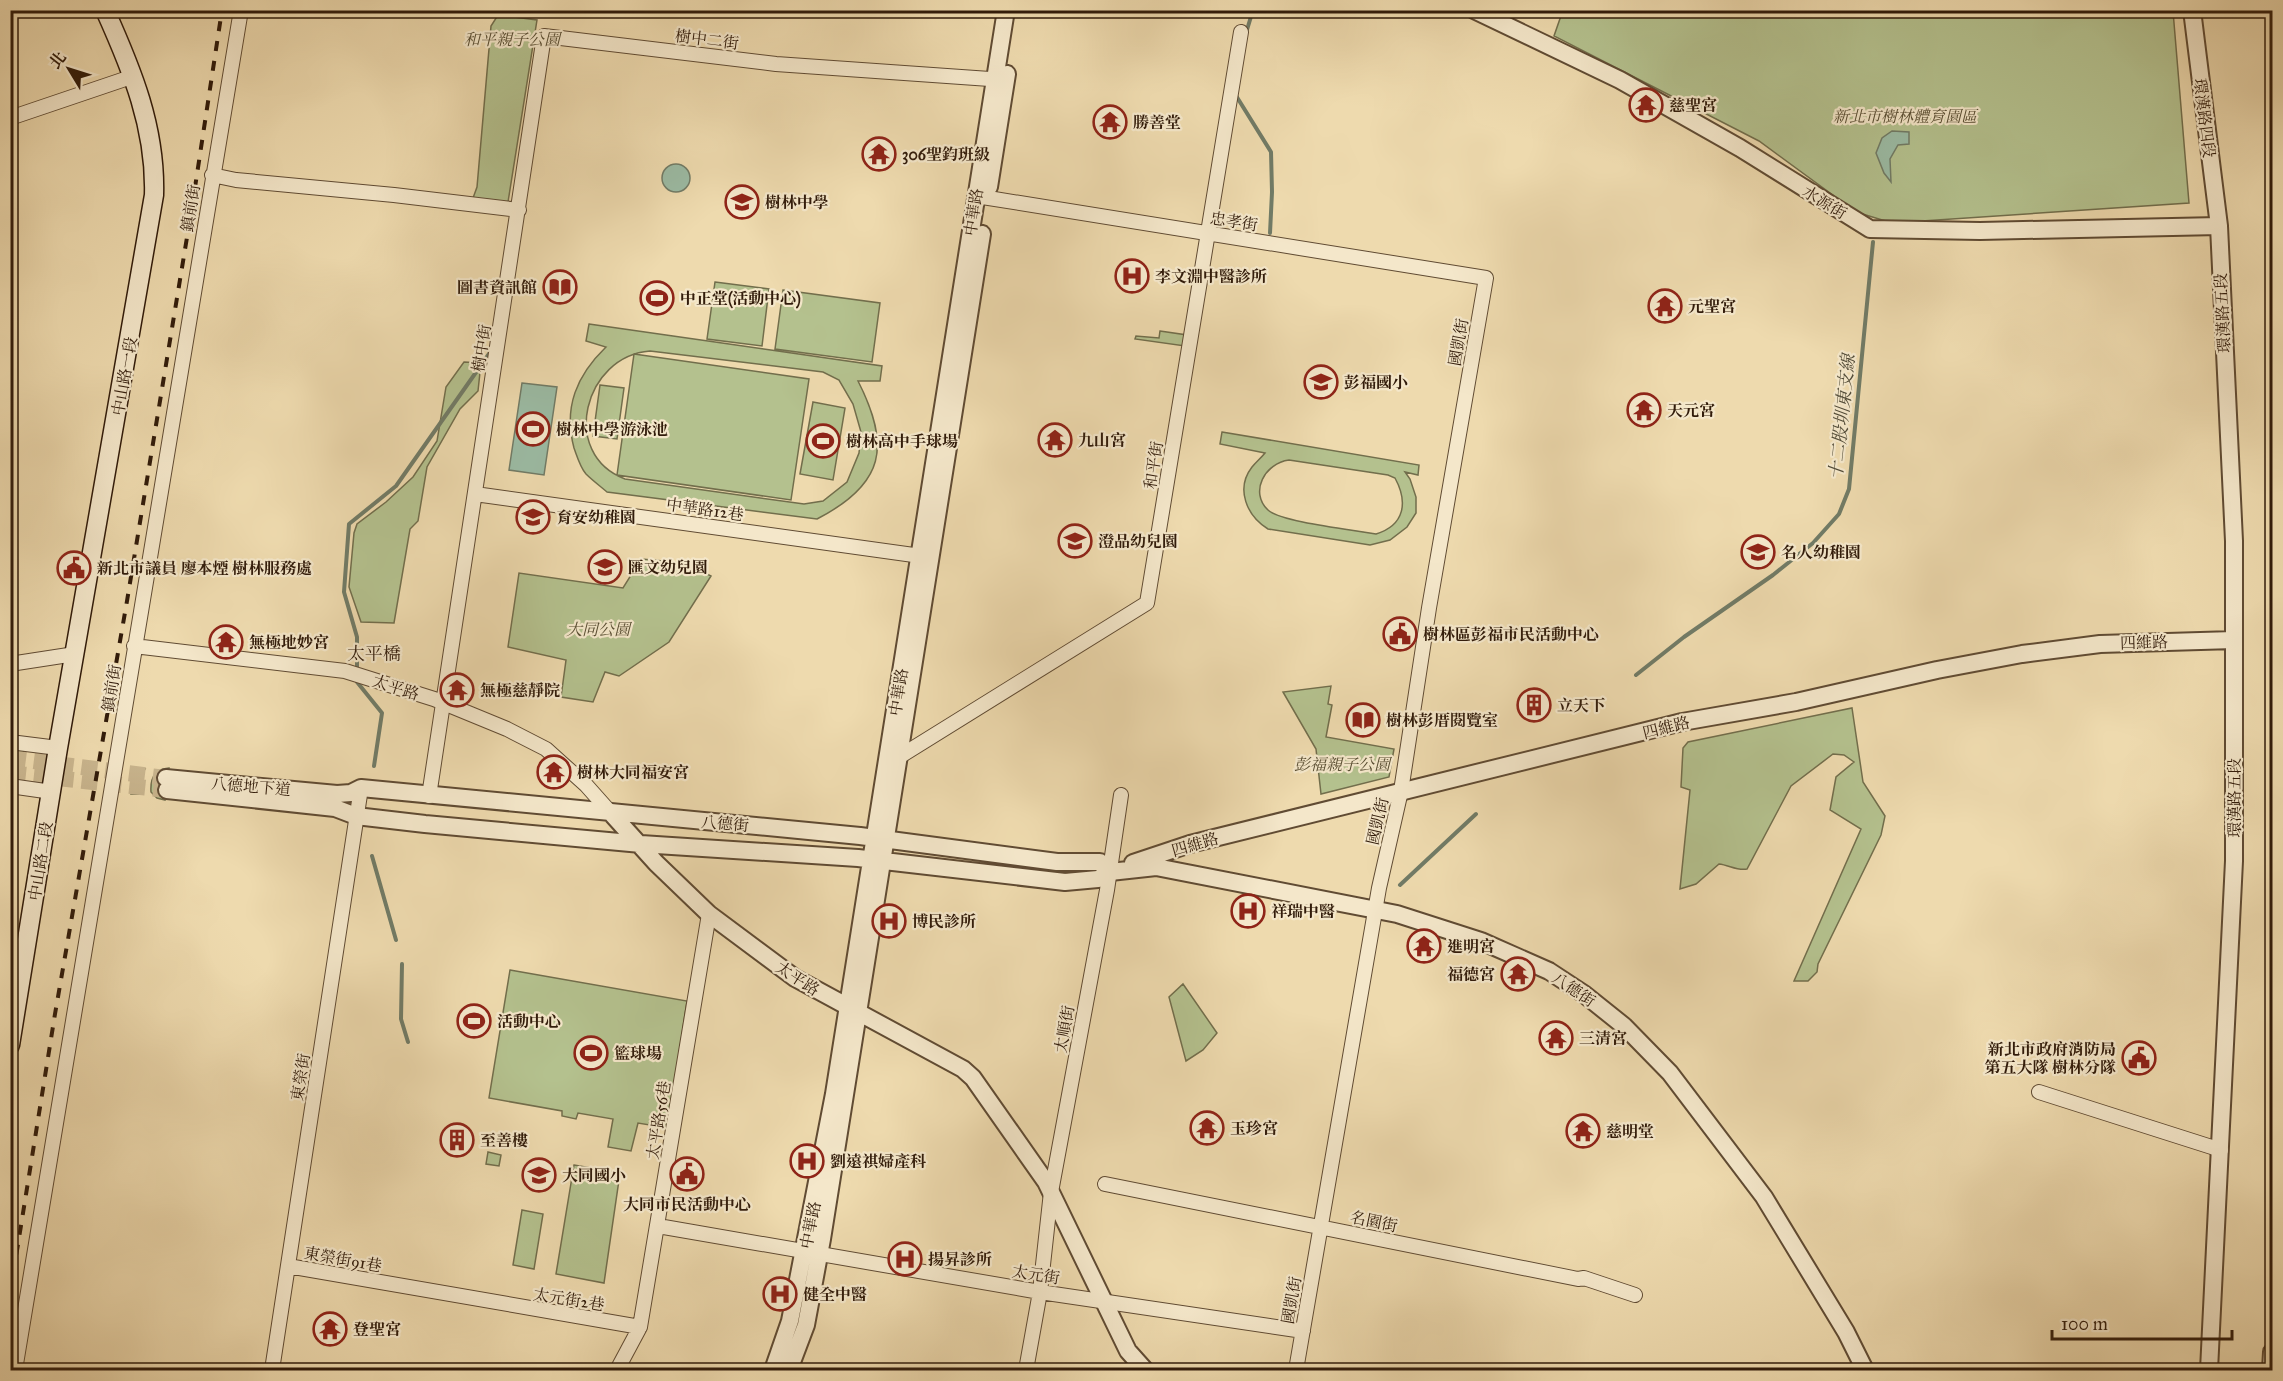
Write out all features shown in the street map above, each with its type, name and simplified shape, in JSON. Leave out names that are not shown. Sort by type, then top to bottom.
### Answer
[{"type":"main road","name":"中山路一段","points":[[58,748],[153,208],[155,168],[151,135],[134,76],[105,10]]},
{"type":"main road","name":"中山路二段","points":[[10,1045],[58,748]]},
{"type":"street","name":"鎮前街","points":[[15,1371],[241,10]]},
{"type":"street","name":"中華路","points":[[789,1371],[806,1325],[812,1254],[834,1094],[853,1011],[877,860],[925,557],[957,309],[982,197],[1000,80],[1006,10]]},
{"type":"street","name":"中華路","points":[[1000,80],[1017,10]]},
{"type":"street","name":"水源街","points":[[1474,10],[1620,80],[1740,148],[1870,229],[1980,231],[2219,226]]},
{"type":"street","name":"環漢路四段","points":[[2192,10],[2219,226]]},
{"type":"street","name":"和平街","points":[[893,756],[1147,603],[1241,32]]},
{"type":"street","name":"樹中二街","points":[[519,210],[544,36],[776,64],[1000,80]]},
{"type":"street","points":[[10,118],[134,76]]},
{"type":"street","points":[[212,175],[236,180],[519,210]]},
{"type":"street","name":"忠孝街","points":[[982,197],[1486,278]]},
{"type":"street","name":"樹中街","points":[[429,796],[519,210]]},
{"type":"street","name":"環漢路五段","points":[[2209,1371],[2234,861],[2234,541],[2219,226]]},
{"type":"street","name":"國凱街","points":[[1296,1371],[1375,909],[1401,791],[1429,608],[1486,278]]},
{"type":"street","name":"中華路12巷","points":[[475,494],[925,557]]},
{"type":"street","name":"四維路","points":[[1110,872],[1183,846],[1682,722],[1796,702],[1937,669],[2100,644],[2234,640]]},
{"type":"street","name":"太平路","points":[[134,646],[345,671],[434,699],[507,729],[546,749],[586,785],[656,863],[709,914],[795,978],[956,1065],[973,1078],[1046,1182],[1128,1351],[1145,1371]]},
{"type":"street","points":[[10,664],[75,654]]},
{"type":"street","points":[[10,742],[58,748]]},
{"type":"street","name":"八德地下道","points":[[166,784],[336,801]]},
{"type":"street","points":[[10,786],[52,792]]},
{"type":"street","name":"八德街","points":[[1110,872],[1100,862],[1057,862],[880,839],[361,788],[336,801],[356,816],[640,844],[877,860],[1065,882],[1098,879],[1110,872],[1156,867],[1375,909],[1419,920],[1481,941],[1535,964],[1584,994],[1624,1026],[1670,1074],[1764,1197],[1846,1332],[1865,1371]]},
{"type":"street","name":"東榮街","points":[[272,1371],[361,788]]},
{"type":"street","name":"太順街","points":[[1040,1292],[1051,1192],[1110,872],[1120,795]]},
{"type":"street","name":"太平路56巷","points":[[658,1226],[709,914]]},
{"type":"street","points":[[2039,1092],[2221,1150]]},
{"type":"street","name":"名園街","points":[[1105,1184],[1501,1265],[1578,1279],[1584,1278],[1635,1295]]},
{"type":"street","points":[[617,1371],[640,1327],[658,1226]]},
{"type":"street","name":"太元街","points":[[658,1226],[1040,1292],[1303,1331]]},
{"type":"street","name":"中華路","points":[[773,1371],[812,1254]]},
{"type":"street","name":"東榮街91巷","points":[[288,1266],[392,1285]]},
{"type":"street","name":"太元街2巷","points":[[392,1285],[640,1327]]},
{"type":"street","points":[[1026,1371],[1040,1292]]},
{"type":"street","points":[[2271,1371],[2272,1352]]},
{"type":"green space","name":"新北市樹林體育園區","points":[[1563,10],[2173,11],[2189,203],[1892,223],[1856,212],[1759,141],[1554,36]]},
{"type":"green space","name":"和平親子公園","points":[[498,15],[537,20],[508,202],[473,198],[477,187],[491,26]]},
{"type":"green space","points":[[715,282],[769,289],[762,346],[707,339]]},
{"type":"green space","points":[[783,290],[880,303],[872,362],[775,349]]},
{"type":"green space","points":[[589,324],[882,366],[880,381],[858,381],[869,404],[875,425],[877,444],[875,461],[869,477],[857,492],[840,506],[817,519],[607,492],[584,471],[574,448],[571,433],[572,405],[580,380],[606,347],[586,341]],"holes":[[[650,351],[823,372],[839,380],[853,404],[861,432],[859,453],[847,482],[823,501],[804,504],[625,479],[604,467],[592,449],[587,429],[588,407],[596,387],[609,370],[627,357]]]},
{"type":"green space","points":[[1160,331],[1187,335],[1185,346],[1135,339],[1136,336],[1159,338]]},
{"type":"green space","points":[[634,354],[809,379],[791,500],[617,475]]},
{"type":"green space","points":[[464,362],[481,363],[478,391],[460,409],[427,467],[418,521],[410,529],[394,623],[361,622],[349,587],[354,533],[357,524],[413,477],[437,441],[446,387]]},
{"type":"green space","points":[[600,385],[624,388],[617,439],[593,436]]},
{"type":"green space","name":"樹林高中手球場","points":[[813,402],[845,408],[833,480],[800,474]]},
{"type":"green space","points":[[1222,432],[1419,465],[1418,475],[1405,472],[1416,497],[1416,513],[1407,527],[1390,540],[1370,545],[1268,529],[1254,517],[1244,493],[1247,475],[1265,453],[1220,444]],"holes":[[[1289,460],[1395,478],[1399,487],[1402,496],[1401,512],[1393,525],[1376,534],[1302,522],[1275,514],[1262,503],[1260,495],[1262,479],[1267,472],[1280,462]]]},
{"type":"green space","name":"大同公園","points":[[641,559],[686,563],[711,576],[669,642],[619,676],[605,672],[593,702],[561,697],[566,660],[508,647],[519,573],[623,588]]},
{"type":"green space","name":"彭福親子公園","points":[[1331,686],[1328,704],[1332,705],[1326,737],[1394,749],[1389,777],[1321,794],[1316,749],[1283,692]]},
{"type":"green space","points":[[1852,708],[1863,782],[1885,816],[1881,835],[1818,964],[1817,972],[1808,981],[1794,981],[1861,829],[1830,810],[1836,777],[1854,762],[1844,755],[1833,754],[1791,786],[1747,869],[1719,864],[1696,884],[1680,889],[1690,790],[1681,787],[1683,748],[1688,742]]},
{"type":"green space","points":[[11,746],[24,747],[22,767],[12,766],[11,770]]},
{"type":"green space","points":[[135,768],[145,769],[139,779],[140,794],[131,794]]},
{"type":"green space","points":[[169,768],[165,800],[157,798],[151,792],[151,782],[157,772]]},
{"type":"green space","points":[[11,770],[21,772],[20,780],[11,779]]},
{"type":"green space","points":[[510,970],[687,1001],[668,1128],[638,1123],[631,1151],[608,1147],[613,1119],[578,1113],[576,1119],[562,1116],[562,1111],[489,1098]]},
{"type":"green space","points":[[1183,984],[1217,1033],[1203,1050],[1186,1061],[1169,997]]},
{"type":"green space","points":[[488,1152],[501,1155],[499,1166],[486,1164]]},
{"type":"green space","points":[[574,1165],[620,1173],[604,1283],[556,1274]]},
{"type":"green space","points":[[522,1210],[543,1214],[534,1269],[513,1265]]},
{"type":"shaded area","points":[[1892,131],[1909,132],[1909,144],[1898,145],[1890,159],[1891,182],[1884,173],[1876,153],[1882,138]]},
{"type":"shaded area","points":[[676,164],[686,168],[690,178],[686,188],[676,192],[666,188],[662,178],[666,168]]},
{"type":"shaded area","name":"樹林中學游泳池","points":[[522,383],[557,387],[544,475],[509,470]]},
{"type":"waterway","points":[[1246,33],[1253,10]]},
{"type":"waterway","points":[[1235,94],[1271,152],[1270,233]]},
{"type":"waterway","name":"十二股圳東支線","points":[[1636,675],[1684,637],[1773,575],[1813,543],[1839,514],[1849,489],[1873,242]]},
{"type":"waterway","points":[[374,766],[382,713],[357,682],[357,637],[344,592],[349,524],[396,486],[491,351]]},
{"type":"waterway","name":"十二股圳東支線","points":[[1400,885],[1476,814]]},
{"type":"waterway","points":[[372,856],[396,940]]},
{"type":"waterway","points":[[402,964],[401,1019],[408,1042]]},
{"type":"tunnel","points":[[10,758],[166,778]]},
{"type":"tunnel","points":[[10,773],[167,790]]},
{"type":"railway","points":[[10,1294],[55,1014],[127,601],[222,10]]},
{"type":"place","name":"慈聖宮","points":[[1646,105]]},
{"type":"place","name":"勝善堂","points":[[1110,122]]},
{"type":"place","name":"306聖鈞班級","points":[[879,154]]},
{"type":"place","name":"樹林中學","points":[[742,202]]},
{"type":"place","name":"李文淵中醫診所","points":[[1132,276]]},
{"type":"place","name":"圖書資訊館","points":[[560,287]]},
{"type":"place","name":"中正堂(活動中心)","points":[[657,298]]},
{"type":"place","name":"元聖宮","points":[[1665,306]]},
{"type":"place","name":"彭福國小","points":[[1321,382]]},
{"type":"place","name":"天元宮","points":[[1644,410]]},
{"type":"place","name":"樹林中學游泳池","points":[[533,429]]},
{"type":"place","name":"九山宮","points":[[1055,440]]},
{"type":"place","name":"樹林高中手球場","points":[[823,441]]},
{"type":"place","name":"育安幼稚園","points":[[533,517]]},
{"type":"place","name":"澄品幼兒園","points":[[1075,541]]},
{"type":"place","name":"名人幼稚園","points":[[1758,552]]},
{"type":"place","name":"匯文幼兒園","points":[[605,567]]},
{"type":"place","name":"新北市議員 廖本煙 樹林服務處","points":[[74,568]]},
{"type":"place","name":"樹林區彭福市民活動中心","points":[[1400,634]]},
{"type":"place","name":"無極地妙宮","points":[[226,642]]},
{"type":"place","name":"無極慈靜院","points":[[457,690]]},
{"type":"place","name":"立天下","points":[[1534,705]]},
{"type":"place","name":"樹林彭厝閱覽室","points":[[1363,720]]},
{"type":"place","name":"樹林大同福安宮","points":[[554,772]]},
{"type":"place","name":"祥瑞中醫","points":[[1248,911]]},
{"type":"place","name":"博民診所","points":[[889,921]]},
{"type":"place","name":"進明宮","points":[[1424,946]]},
{"type":"place","name":"福德宮","points":[[1518,974]]},
{"type":"place","name":"活動中心","points":[[474,1021]]},
{"type":"place","name":"三清宮","points":[[1556,1038]]},
{"type":"place","name":"籃球場","points":[[591,1053]]},
{"type":"place","name":"新北市政府消防局 第五大隊 樹林分隊","points":[[2139,1058]]},
{"type":"place","name":"玉珍宮","points":[[1207,1128]]},
{"type":"place","name":"慈明堂","points":[[1583,1131]]},
{"type":"place","name":"至善樓","points":[[457,1140]]},
{"type":"place","name":"劉遠祺婦產科","points":[[807,1161]]},
{"type":"place","name":"大同市民活動中心","points":[[687,1174]]},
{"type":"place","name":"大同國小","points":[[539,1175]]},
{"type":"place","name":"揚昇診所","points":[[905,1259]]},
{"type":"place","name":"健全中醫","points":[[780,1294]]},
{"type":"place","name":"登聖宮","points":[[330,1329]]},
{"type":"district","name":"太平橋","points":[[374,654]]}]
